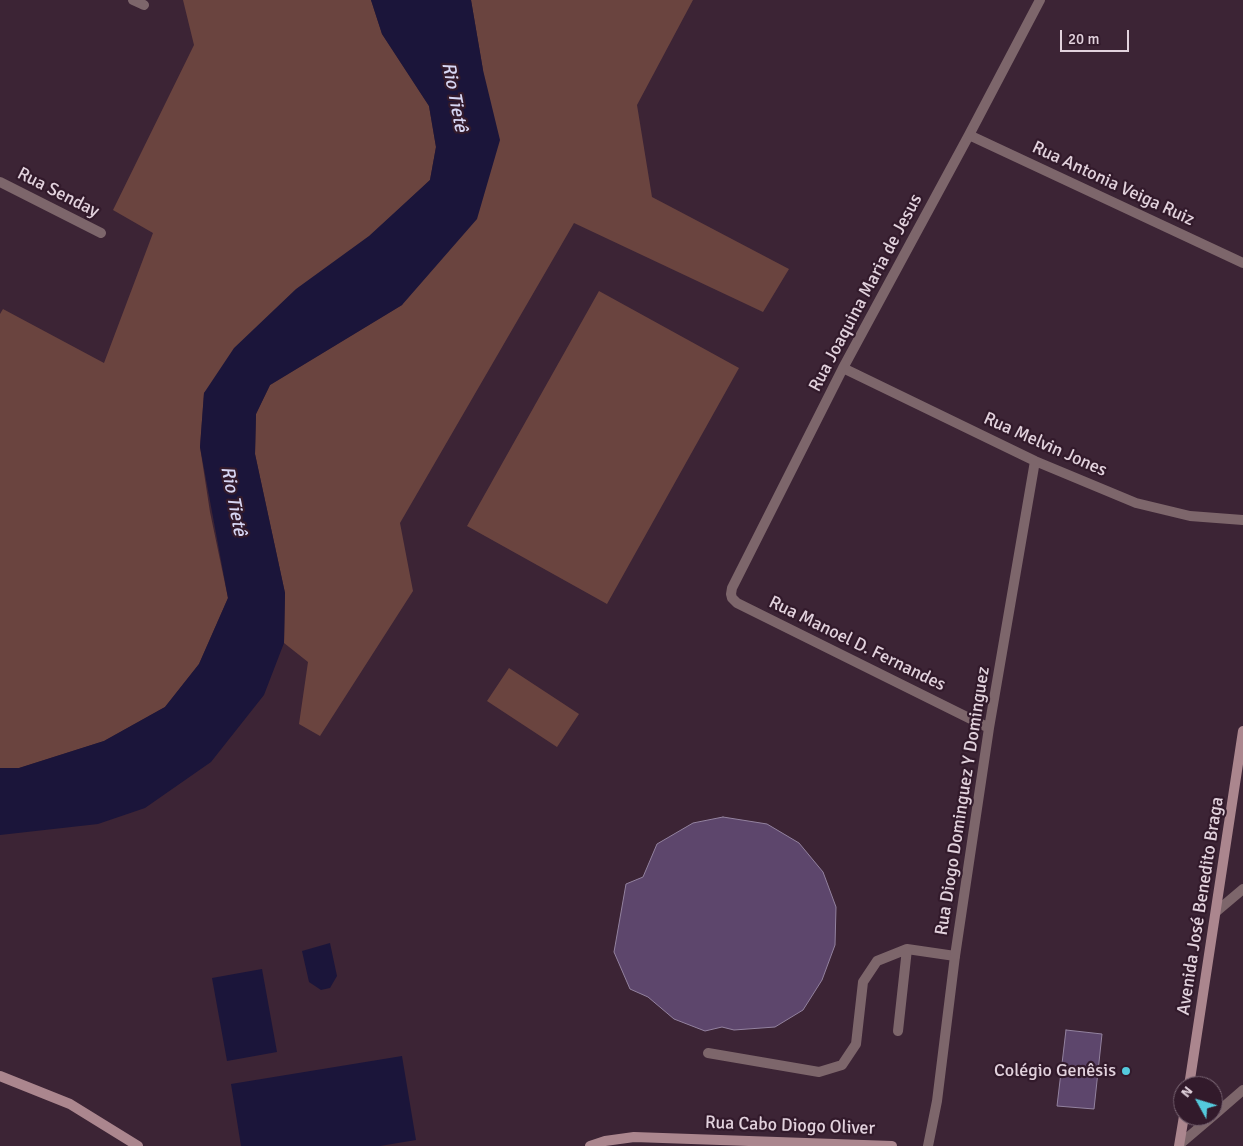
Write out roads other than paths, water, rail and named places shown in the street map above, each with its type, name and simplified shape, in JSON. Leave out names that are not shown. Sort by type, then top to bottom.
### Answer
[{"type":"main road","name":"Avenida José Benedito Braga","points":[[1191,1076],[1243,731]]},
{"type":"main road","points":[[0,1076],[70,1104],[138,1146]]},
{"type":"main road","points":[[1180,1145],[1183,1126]]},
{"type":"main road","name":"Rua Cabo Diogo Oliver","points":[[590,1146],[604,1141],[634,1137],[892,1146]]},
{"type":"main road","name":"Rua Cabo Diogo Oliver","points":[[659,1146],[688,1138]]},
{"type":"street","points":[[133,0],[144,5]]},
{"type":"street","name":"Rua Joaquina Maria de Jesus","points":[[737,603],[732,598],[732,588],[843,368],[1040,0]]},
{"type":"street","name":"Rua Antonia Veiga Ruiz","points":[[969,135],[1243,263]]},
{"type":"street","name":"Rua Senday","points":[[0,182],[100,233]]},
{"type":"street","name":"Rua Melvin Jones","points":[[843,368],[1035,461],[1136,503],[1190,516],[1243,520]]},
{"type":"street","name":"Rua Diogo Dominguez Y Dominguez","points":[[928,1146],[937,1101],[955,956],[990,728],[1035,461]]},
{"type":"street","name":"Rua Manoel D. Fernandes","points":[[737,603],[990,728]]},
{"type":"street","points":[[1217,912],[1243,889]]},
{"type":"street","points":[[708,1054],[819,1072],[842,1065],[856,1044],[864,982],[877,961],[907,949],[955,956]]},
{"type":"street","points":[[898,1031],[907,949]]},
{"type":"street","points":[[1223,1107],[1243,1090]]},
{"type":"street","points":[[1180,1145],[1202,1126]]},
{"type":"water","name":"Rio Tietê","points":[[371,0],[471,0],[483,70],[500,140],[477,219],[402,305],[270,385],[256,414],[255,454],[285,593],[284,643],[264,695],[211,762],[145,808],[98,824],[0,835],[0,768],[19,768],[104,741],[165,707],[199,664],[228,598],[200,447],[204,393],[234,348],[296,289],[369,236],[430,180],[436,147],[429,106],[382,34]]},
{"type":"water","points":[[330,943],[337,976],[330,988],[321,990],[309,982],[302,951]]},
{"type":"water","points":[[262,969],[277,1052],[227,1061],[212,978]]},
{"type":"water","points":[[402,1056],[416,1140],[380,1146],[241,1146],[231,1084]]},
{"type":"place","name":"Colégio Genêsis","points":[[1126,1071]]}]
